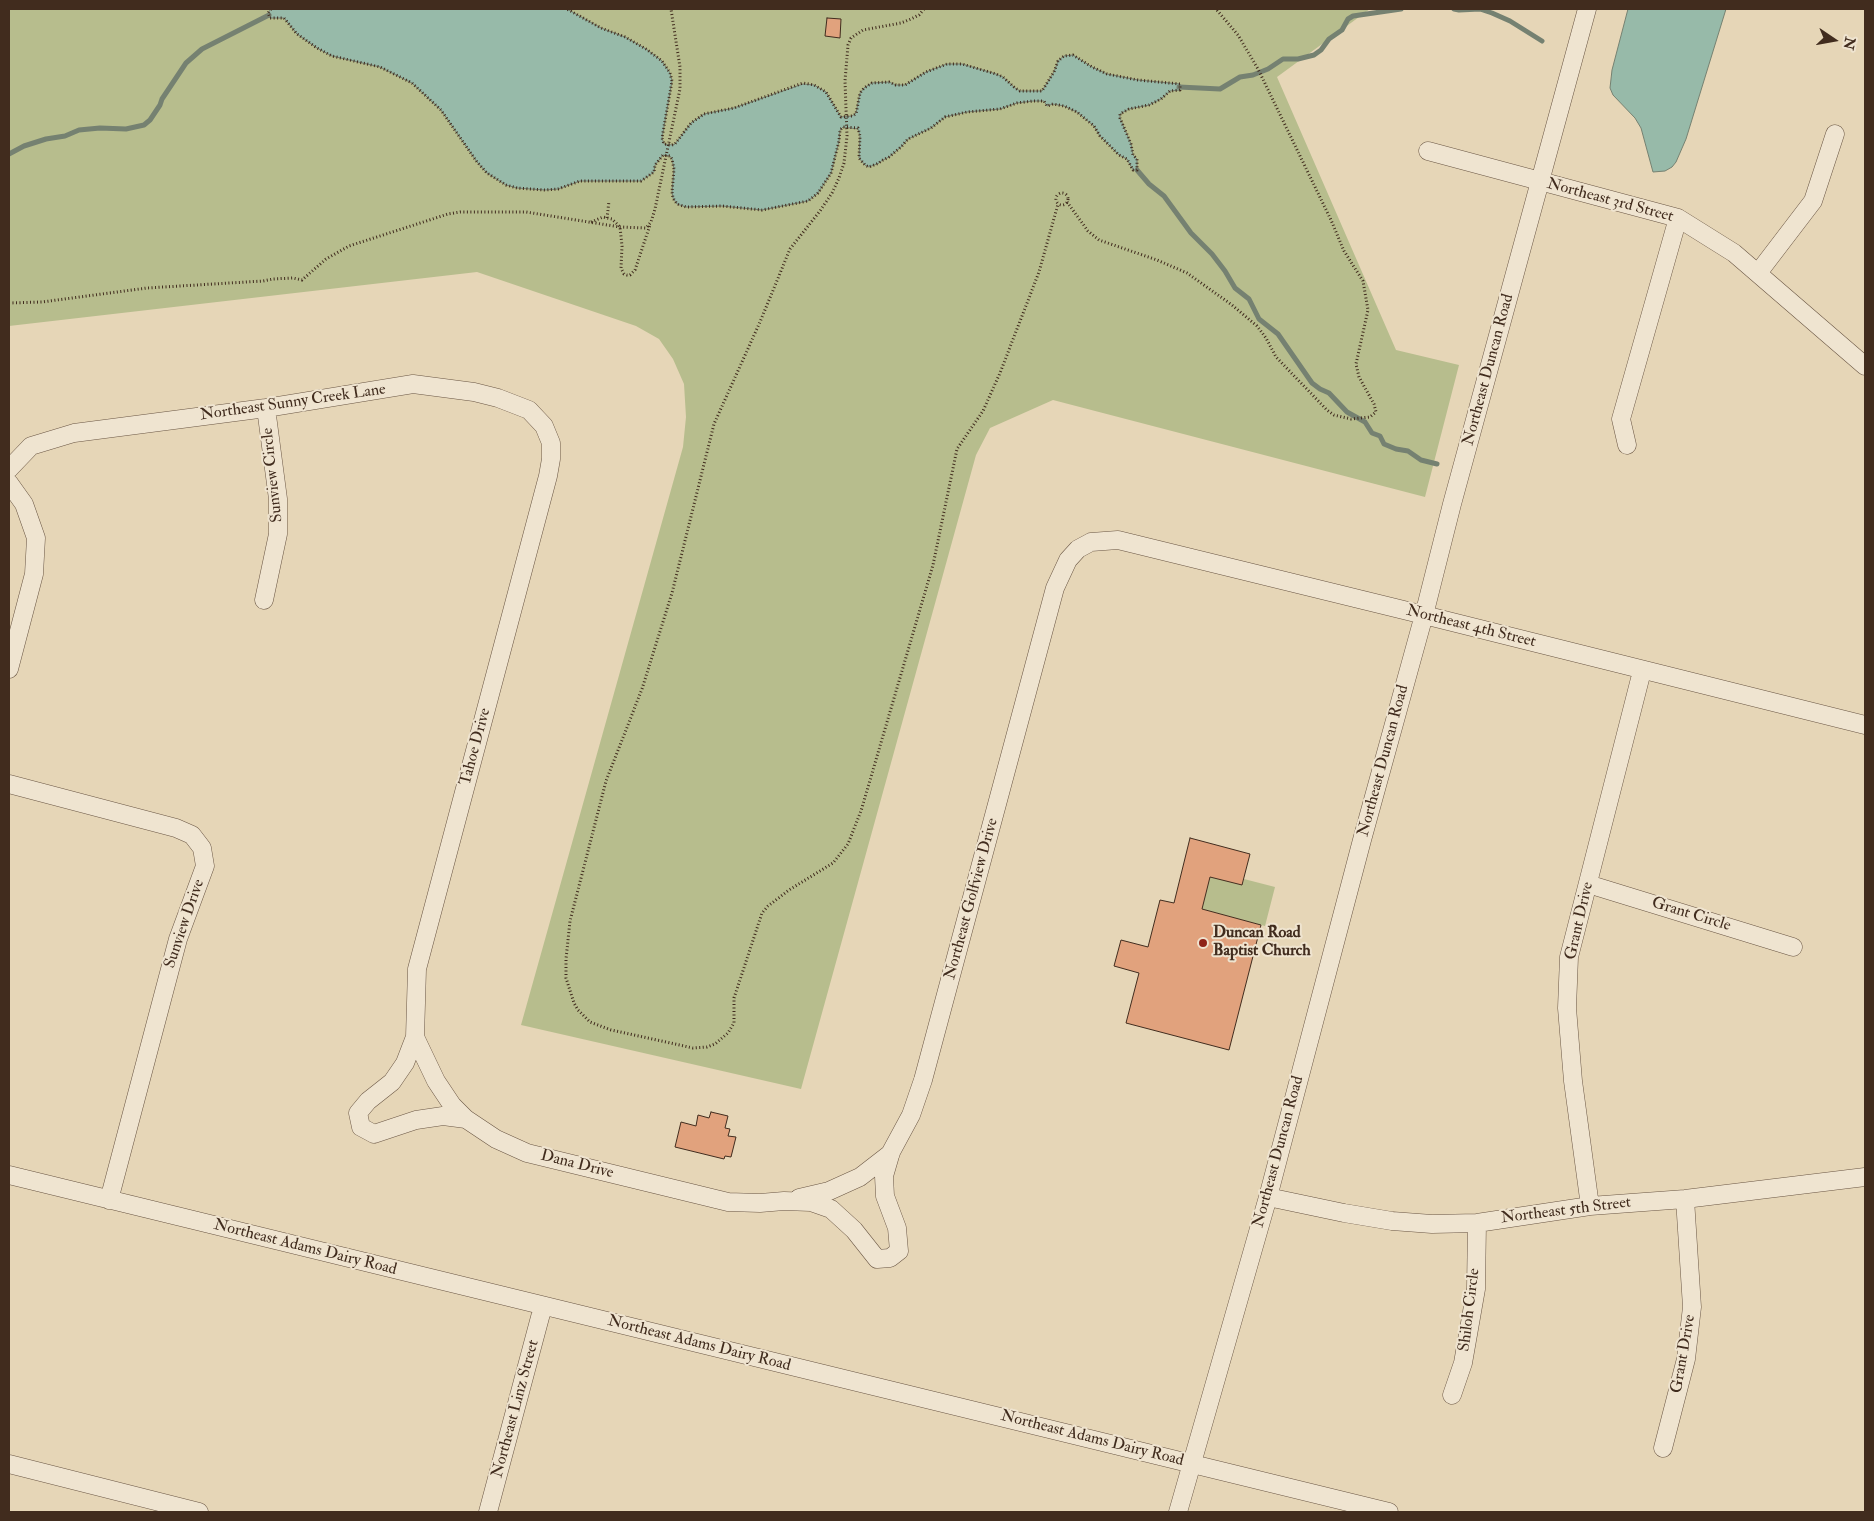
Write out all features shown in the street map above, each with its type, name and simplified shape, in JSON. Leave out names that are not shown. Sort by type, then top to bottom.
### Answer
[{"type":"street","name":"Northeast Duncan Road","points":[[1178,1512],[1268,1197],[1362,840],[1586,9]]},
{"type":"street","points":[[1758,273],[1813,201],[1835,134]]},
{"type":"street","name":"Northeast 3rd Street","points":[[1428,151],[1678,218],[1734,253],[1865,366]]},
{"type":"street","points":[[1627,445],[1621,419],[1678,218]]},
{"type":"street","name":"Northeast Sunny Creek Lane","points":[[9,469],[31,446],[74,433],[266,408],[413,384],[474,392],[498,398],[528,410],[544,426],[551,443],[551,459]]},
{"type":"street","name":"Sunview Circle","points":[[264,600],[278,534],[278,499],[266,408]]},
{"type":"street","name":"Tahoe Drive","points":[[379,1133],[374,1134],[361,1127],[358,1113],[368,1101],[392,1082],[405,1062],[415,1037],[417,969],[551,459]]},
{"type":"street","points":[[9,483],[24,504],[36,538],[34,574],[9,669]]},
{"type":"street","name":"Northeast 4th Street","points":[[1078,549],[1091,542],[1118,540],[1865,725]]},
{"type":"street","name":"Northeast Golfview Drive","points":[[899,1250],[897,1228],[885,1196],[884,1176],[891,1152],[911,1115],[923,1080],[1055,588],[1068,560],[1078,549]]},
{"type":"street","name":"Grant Drive","points":[[1590,1206],[1573,1081],[1567,1008],[1570,957],[1642,671]]},
{"type":"street","name":"Sunview Drive","points":[[9,784],[176,828],[192,835],[202,848],[205,866],[178,939],[109,1200]]},
{"type":"street","name":"Grant Circle","points":[[1588,884],[1793,947]]},
{"type":"street","name":"Tahoe Drive","points":[[415,1037],[436,1081],[452,1105],[466,1119]]},
{"type":"street","name":"Dana Drive","points":[[379,1133],[416,1120],[443,1116],[466,1119],[496,1139],[553,1160],[728,1202],[811,1202],[831,1209],[854,1230],[877,1259],[890,1258],[899,1250]]},
{"type":"street","name":"Dana Drive","points":[[784,1201],[828,1191],[852,1181],[860,1177],[891,1152]]},
{"type":"street","name":"Northeast Adams Dairy Road","points":[[9,1175],[1389,1512]]},
{"type":"street","name":"Northeast 5th Street","points":[[1268,1197],[1392,1221],[1432,1224],[1477,1223],[1590,1206],[1685,1199],[1865,1177]]},
{"type":"street","name":"Grant Drive","points":[[1663,1448],[1686,1359],[1692,1307],[1685,1199]]},
{"type":"street","name":"Shiloh Circle","points":[[1452,1395],[1463,1363],[1476,1289],[1477,1223]]},
{"type":"street","name":"Northeast Linz Street","points":[[488,1512],[543,1306]]},
{"type":"street","points":[[9,1464],[199,1512]]},
{"type":"path","points":[[271,9],[268,13],[270,18],[284,18],[297,34],[332,56],[380,67],[412,83],[441,110],[477,162],[487,173],[506,185],[517,188],[545,190],[558,189],[580,181],[641,181],[654,172],[655,165],[663,155],[670,156],[672,159],[674,169],[672,192],[677,204],[686,207],[722,206],[762,210],[808,201],[818,193],[833,167],[841,127],[856,127],[860,132],[859,158],[865,165],[869,166],[879,164],[881,161],[889,158],[908,139],[931,128],[944,118],[967,112],[1000,109],[1022,102],[1040,101],[1044,102],[1047,106],[1052,104],[1064,106],[1082,116],[1094,126],[1100,136],[1119,155],[1127,159],[1133,170],[1137,170],[1137,159],[1133,155],[1120,114],[1129,109],[1149,105],[1161,99],[1170,91],[1180,90],[1180,84],[1138,80],[1107,74],[1076,56],[1068,55],[1058,61],[1054,72],[1042,91],[1020,91],[1003,77],[996,74],[962,64],[947,64],[926,72],[905,85],[896,86],[889,82],[872,84],[864,88],[860,93],[856,114],[852,116],[841,117],[826,92],[814,85],[803,84],[734,108],[704,114],[686,128],[674,145],[669,145],[664,144],[662,138],[672,81],[670,73],[662,61],[625,37],[601,28],[567,9]]},
{"type":"path","points":[[591,222],[596,219],[607,218],[612,219],[620,227],[622,272],[630,275],[635,270],[651,222],[667,156],[681,78],[670,9]]},
{"type":"path","points":[[924,9],[919,15],[901,23],[864,30],[851,38],[848,45],[845,81],[847,127],[844,163],[839,178],[820,211],[790,249],[760,322],[714,424],[672,593],[642,689],[622,737],[601,798],[570,921],[566,978],[574,1003],[584,1017],[600,1027],[693,1048],[707,1047],[720,1040],[732,1028],[734,1023],[734,998],[762,913],[789,890],[833,863],[848,844],[861,811],[933,565],[958,449],[983,411],[1000,373],[1036,279],[1058,204],[1056,196],[1061,192],[1068,196],[1067,202],[1088,231],[1099,240],[1157,260],[1187,273],[1232,305],[1257,326],[1276,357],[1334,415],[1351,420],[1370,417],[1376,412],[1358,377],[1356,364],[1368,310],[1363,281],[1344,251],[1258,69],[1238,36],[1216,9]]},
{"type":"path","points":[[607,218],[609,201]]},
{"type":"path","points":[[1058,204],[1064,205],[1067,202]]},
{"type":"path","points":[[9,303],[42,302],[147,288],[263,281],[274,278],[302,280],[326,259],[350,246],[448,214],[460,212],[526,212],[620,227],[646,228],[651,222]]},
{"type":"shaded area","points":[[9,9],[1370,9],[1277,77],[1396,350],[1459,365],[1425,497],[1053,400],[990,428],[976,455],[801,1089],[521,1025],[683,447],[686,417],[684,384],[673,359],[659,339],[636,326],[477,272],[9,326]]},
{"type":"shaded area","points":[[271,9],[567,9],[601,28],[625,37],[662,61],[670,73],[672,81],[662,138],[664,144],[672,145],[675,144],[691,123],[704,114],[734,108],[803,84],[814,85],[826,92],[841,117],[852,116],[856,113],[860,93],[872,83],[889,82],[896,85],[905,85],[926,72],[947,64],[962,64],[996,74],[1003,77],[1020,91],[1042,91],[1054,72],[1058,61],[1064,56],[1073,55],[1107,74],[1138,80],[1180,84],[1180,90],[1170,91],[1161,99],[1149,105],[1129,109],[1120,114],[1133,155],[1137,159],[1137,170],[1133,170],[1127,159],[1119,155],[1100,136],[1094,126],[1077,112],[1064,106],[1053,104],[1047,106],[1044,101],[1033,101],[1017,103],[1000,109],[967,112],[945,117],[931,128],[908,139],[889,157],[869,167],[859,158],[860,136],[858,129],[843,127],[840,130],[831,173],[818,193],[808,201],[762,210],[722,206],[686,207],[677,204],[673,198],[674,169],[672,159],[670,156],[663,155],[655,165],[654,172],[641,181],[580,181],[558,189],[545,190],[517,188],[506,185],[487,173],[477,162],[441,110],[412,83],[380,67],[332,56],[297,34],[284,18],[270,18],[268,13]]},
{"type":"shaded area","points":[[1628,9],[1726,9],[1686,139],[1676,162],[1665,171],[1653,172],[1641,128],[1635,118],[1613,95],[1610,88],[1612,70]]},
{"type":"shaded area","points":[[1210,877],[1242,885],[1244,879],[1275,887],[1265,926],[1202,909]]},
{"type":"building","points":[[827,18],[841,19],[840,38],[825,36]]},
{"type":"building","name":"Duncan Road Baptist Church","points":[[1190,838],[1250,854],[1242,885],[1210,877],[1202,909],[1261,925],[1229,1050],[1126,1023],[1139,973],[1114,966],[1121,940],[1148,947],[1160,900],[1174,903]]},
{"type":"building","points":[[711,1112],[728,1116],[725,1128],[730,1129],[728,1136],[736,1137],[731,1157],[725,1156],[724,1159],[675,1147],[681,1122],[696,1126],[698,1115],[709,1118]]},
{"type":"waterway","points":[[1179,87],[1220,89],[1240,77],[1253,75],[1268,69],[1283,59],[1298,59],[1314,55],[1321,50],[1329,39],[1342,30],[1348,19],[1353,16],[1401,9]]},
{"type":"waterway","points":[[1454,9],[1480,9],[1492,13],[1510,21],[1542,41]]},
{"type":"waterway","points":[[9,154],[24,146],[46,139],[65,136],[79,130],[100,128],[126,129],[144,125],[150,120],[186,63],[202,49],[269,15]]},
{"type":"waterway","points":[[1137,170],[1149,184],[1164,196],[1191,233],[1212,254],[1235,288],[1249,299],[1259,319],[1278,334],[1312,383],[1329,393],[1347,412],[1365,422],[1372,433],[1380,436],[1384,444],[1408,451],[1421,460],[1437,464]]},
{"type":"place","name":"Duncan Road Baptist Church","points":[[1203,943]]}]
